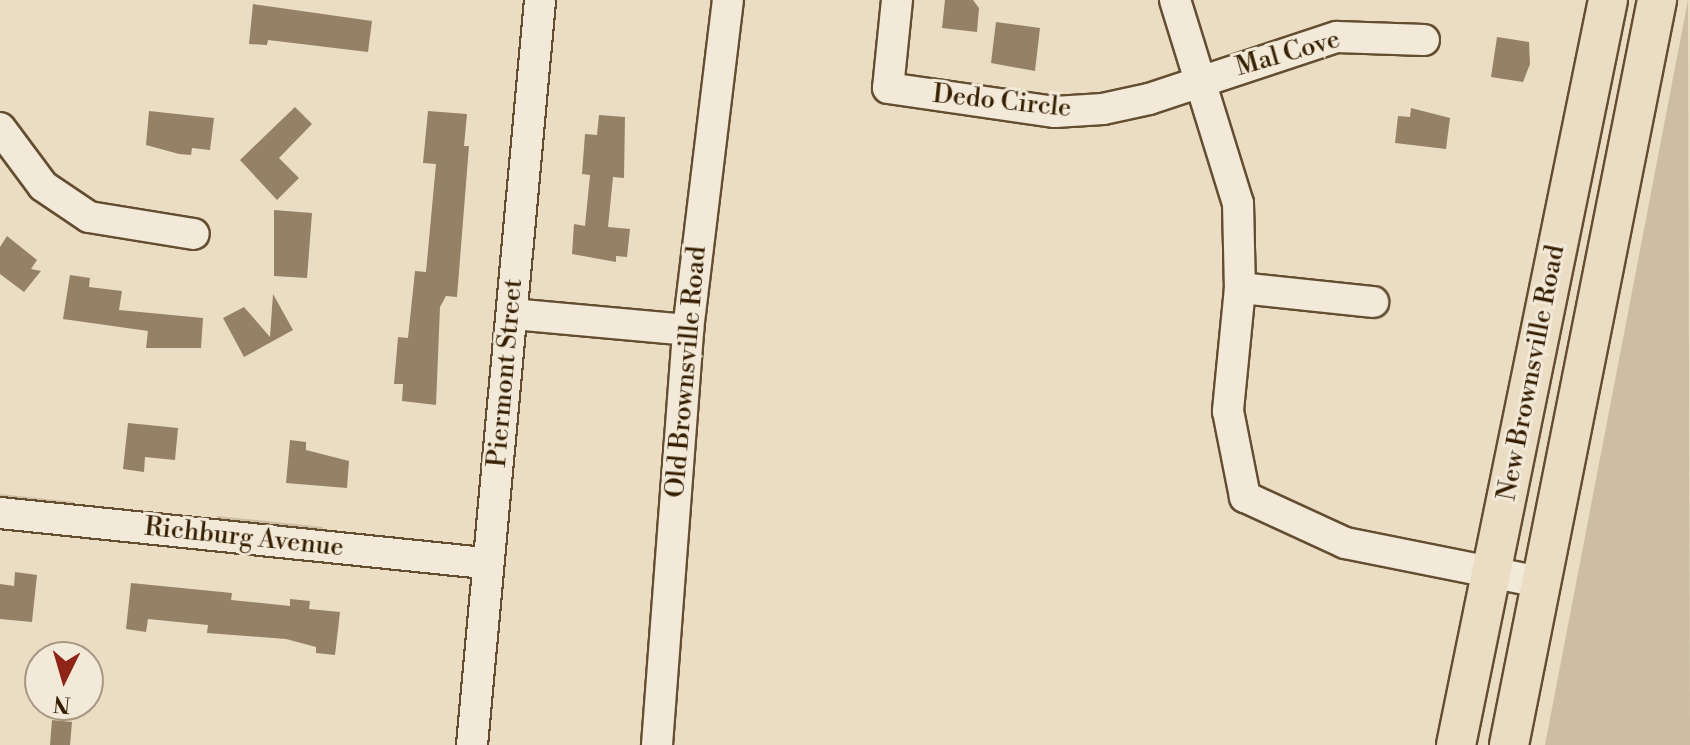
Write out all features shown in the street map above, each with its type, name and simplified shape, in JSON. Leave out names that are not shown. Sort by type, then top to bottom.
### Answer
[{"type":"main road","name":"New Brownsville Road","points":[[1456,745],[1608,0]]},
{"type":"main road","name":"New Brownsville Road","points":[[1509,745],[1657,0]]},
{"type":"street","name":"Piermont Street","points":[[472,745],[540,0]]},
{"type":"street","name":"Old Brownsville Road","points":[[657,745],[688,330],[728,0]]},
{"type":"street","name":"Dedo Circle","points":[[897,0],[888,88],[1070,113],[1149,99],[1200,80]]},
{"type":"street","points":[[1175,0],[1234,185],[1240,288],[1228,411],[1245,497],[1337,541],[1540,582]]},
{"type":"street","name":"Mal Cove","points":[[1200,80],[1337,37],[1424,40]]},
{"type":"street","points":[[0,128],[43,186],[89,217],[194,234]]},
{"type":"street","points":[[1240,288],[1373,302]]},
{"type":"street","points":[[512,314],[688,330]]},
{"type":"street","name":"Richburg Avenue","points":[[0,513],[488,563]]},
{"type":"shaded area","points":[[1688,0],[1690,745],[1545,745]]},
{"type":"shaded area","points":[[0,494],[74,502],[74,506],[0,498]]},
{"type":"shaded area","points":[[217,516],[323,527],[323,530],[217,519]]},
{"type":"building","points":[[945,0],[973,0],[979,8],[977,32],[942,28]]},
{"type":"building","points":[[253,4],[372,21],[368,52],[268,40],[267,45],[249,44]]},
{"type":"building","points":[[996,22],[1040,28],[1035,71],[991,63]]},
{"type":"building","points":[[1497,37],[1529,42],[1530,64],[1523,82],[1491,77]]},
{"type":"building","points":[[295,107],[312,124],[279,158],[299,178],[277,200],[240,160]]},
{"type":"building","points":[[1411,108],[1450,118],[1446,149],[1395,143],[1398,116],[1410,117]]},
{"type":"building","points":[[149,111],[214,118],[210,150],[192,148],[191,155],[146,145]]},
{"type":"building","points":[[428,111],[467,114],[464,146],[469,146],[457,297],[446,296],[440,307],[436,405],[402,401],[403,384],[394,384],[398,337],[408,338],[415,271],[426,272],[436,164],[423,163]]},
{"type":"building","points":[[599,115],[625,117],[624,178],[613,177],[608,227],[630,229],[627,257],[616,256],[616,262],[572,254],[574,224],[585,226],[590,175],[582,174],[585,134],[597,135]]},
{"type":"building","points":[[274,210],[312,213],[307,278],[274,276]]},
{"type":"building","points":[[7,236],[37,260],[31,269],[41,271],[24,292],[0,274],[0,247]]},
{"type":"building","points":[[70,275],[90,278],[89,287],[122,291],[119,310],[203,318],[201,348],[146,348],[148,331],[63,319]]},
{"type":"building","points":[[273,294],[293,330],[244,357],[223,318],[244,307],[270,337]]},
{"type":"building","points":[[128,423],[178,428],[175,460],[145,457],[144,472],[123,469]]},
{"type":"building","points":[[290,440],[306,442],[306,450],[349,461],[347,488],[286,483]]},
{"type":"building","points":[[15,572],[37,575],[32,622],[0,619],[0,584],[14,586]]},
{"type":"building","points":[[131,583],[232,593],[231,600],[290,606],[290,599],[310,601],[309,609],[340,612],[335,655],[316,653],[316,647],[286,639],[207,633],[208,625],[148,619],[146,632],[126,629]]},
{"type":"building","points":[[52,721],[72,722],[70,745],[50,745]]}]
